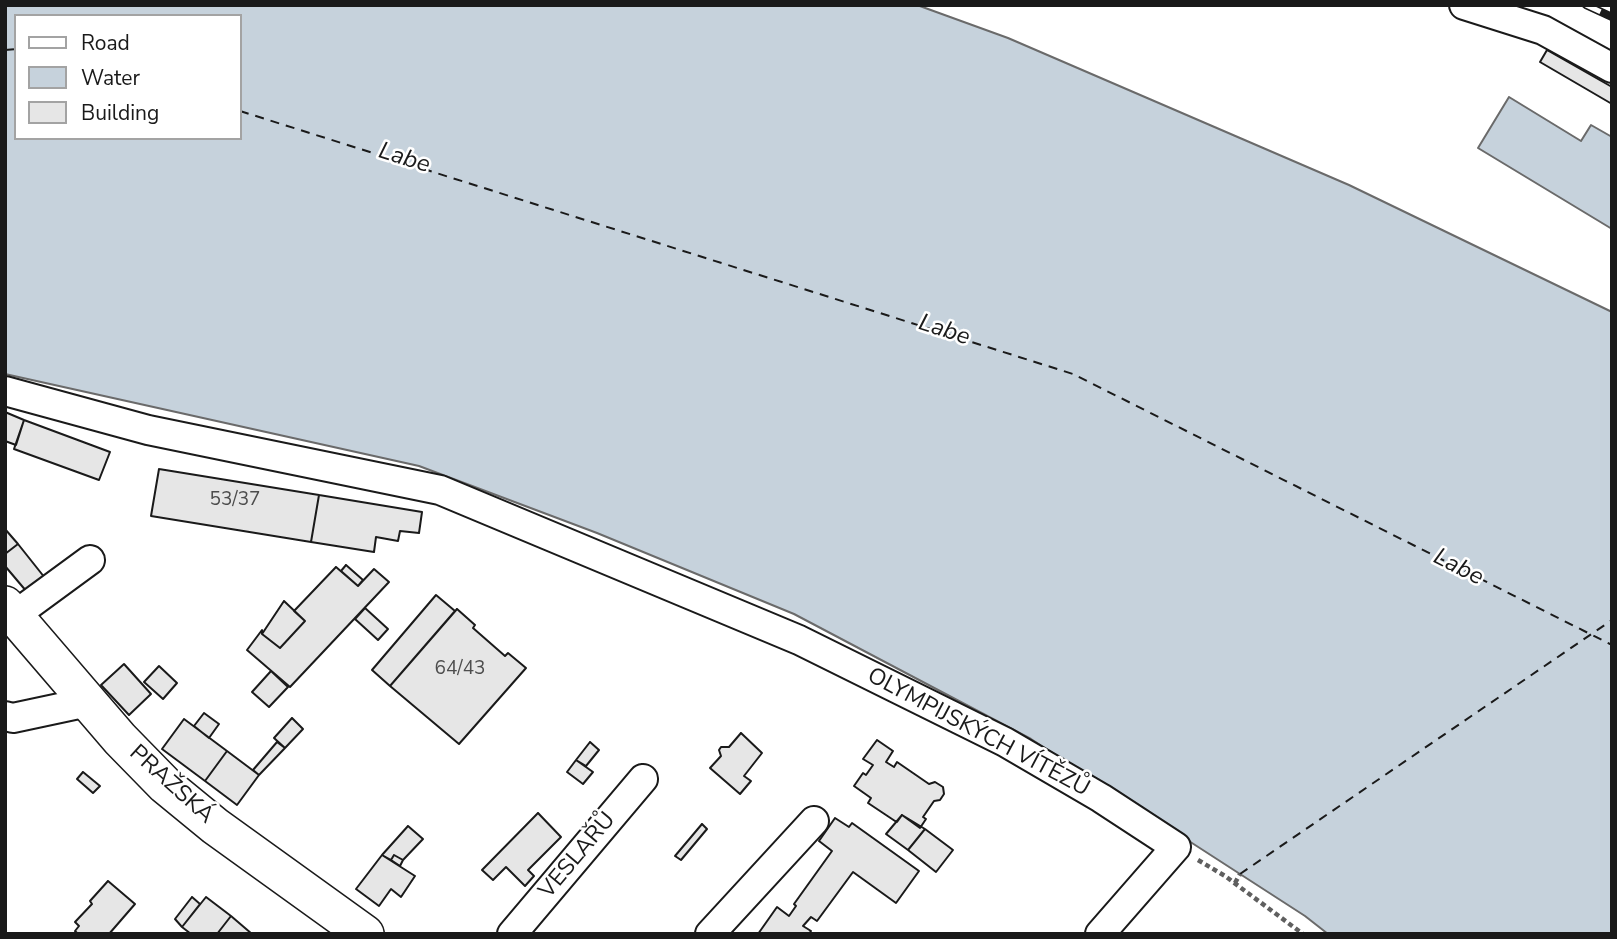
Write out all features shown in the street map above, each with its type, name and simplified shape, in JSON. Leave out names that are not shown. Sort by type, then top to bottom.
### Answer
[{"type":"main road","name":"PRAŽSKÁ","points":[[10,610],[120,739],[165,785],[215,826],[365,934]]},
{"type":"street","points":[[1464,5],[1543,30],[1612,68]]},
{"type":"street","name":"OLYMPIJSKÝCH VÍTĚZŮ","points":[[5,391],[148,430],[440,490],[799,640],[1005,742],[1101,798],[1175,847]]},
{"type":"street","points":[[10,610],[90,560]]},
{"type":"street","points":[[5,716],[13,718],[88,702]]},
{"type":"street","name":"VESLAŘŮ","points":[[512,934],[643,779]]},
{"type":"street","points":[[710,934],[814,821]]},
{"type":"street","points":[[1100,934],[1175,847]]},
{"type":"path","points":[[1175,847],[1235,883],[1303,934]]},
{"type":"path","points":[[1235,883],[1240,874]]},
{"type":"water","name":"Labe","points":[[5,5],[917,5],[1008,38],[1349,185],[1612,312],[1612,934],[1328,934],[1305,916],[1031,739],[794,614],[597,533],[419,466],[5,374]]},
{"type":"water","points":[[1509,97],[1581,141],[1591,125],[1612,137],[1612,229],[1478,148]]},
{"type":"building","points":[[1547,50],[1612,87],[1612,104],[1540,62]]},
{"type":"building","points":[[5,412],[24,420],[16,445],[5,441]]},
{"type":"building","points":[[24,420],[110,452],[99,480],[14,449]]},
{"type":"building","points":[[159,469],[319,495],[311,542],[151,516]]},
{"type":"building","points":[[319,495],[422,512],[419,533],[400,531],[398,541],[376,537],[374,552],[311,542]]},
{"type":"building","points":[[5,529],[18,544],[5,554]]},
{"type":"building","points":[[18,544],[45,578],[27,592],[5,566],[5,554]]},
{"type":"building","points":[[346,565],[363,580],[358,586],[341,571]]},
{"type":"building","points":[[336,567],[358,586],[374,569],[389,582],[290,687],[247,650],[262,630],[262,634],[280,648],[305,621],[294,611]]},
{"type":"building","points":[[436,595],[455,611],[390,686],[372,670]]},
{"type":"building","points":[[284,601],[305,621],[280,648],[262,634]]},
{"type":"building","points":[[365,608],[388,629],[378,640],[355,619]]},
{"type":"building","points":[[457,609],[475,625],[473,628],[505,656],[508,653],[526,668],[459,744],[390,686]]},
{"type":"building","points":[[124,664],[151,694],[129,715],[101,685]]},
{"type":"building","points":[[159,666],[177,683],[163,699],[144,682]]},
{"type":"building","points":[[271,671],[288,687],[269,707],[252,692]]},
{"type":"building","points":[[204,713],[219,724],[209,738],[194,726]]},
{"type":"building","points":[[292,718],[303,729],[285,748],[274,738]]},
{"type":"building","points":[[184,719],[227,751],[205,781],[162,749]]},
{"type":"building","points":[[741,733],[762,753],[744,776],[751,781],[740,794],[710,768],[721,756],[721,747],[729,747]]},
{"type":"building","points":[[877,740],[893,751],[886,762],[894,767],[897,762],[929,784],[935,782],[943,787],[944,794],[940,800],[934,801],[923,817],[926,819],[920,828],[902,815],[895,821],[868,803],[871,798],[854,786],[873,765],[863,759]]},
{"type":"building","points":[[277,742],[285,748],[259,775],[253,770]]},
{"type":"building","points":[[590,742],[599,750],[586,766],[576,760]]},
{"type":"building","points":[[227,751],[259,775],[237,805],[205,781]]},
{"type":"building","points":[[576,760],[593,772],[583,784],[567,772]]},
{"type":"building","points":[[83,772],[100,786],[93,793],[77,779]]},
{"type":"building","points":[[538,813],[561,837],[528,870],[534,876],[525,886],[506,867],[493,880],[482,870]]},
{"type":"building","points":[[902,815],[925,829],[908,850],[886,834]]},
{"type":"building","points":[[835,818],[849,827],[852,823],[919,871],[896,903],[853,872],[817,921],[811,917],[803,926],[811,931],[809,934],[758,934],[777,907],[789,916],[796,906],[794,904],[832,851],[819,841]]},
{"type":"building","points":[[702,824],[707,829],[681,860],[675,856]]},
{"type":"building","points":[[408,826],[423,839],[403,860],[394,855],[391,860],[382,855]]},
{"type":"building","points":[[925,829],[953,850],[936,872],[908,850]]},
{"type":"building","points":[[382,855],[415,876],[401,897],[391,889],[379,906],[356,889]]},
{"type":"building","points":[[394,855],[403,860],[400,866],[391,860]]},
{"type":"building","points":[[108,881],[135,904],[109,934],[78,934],[75,931],[79,926],[75,922]]},
{"type":"building","points":[[192,897],[200,904],[182,927],[175,919]]},
{"type":"building","points":[[206,897],[231,916],[217,934],[191,934],[182,927]]},
{"type":"building","points":[[231,916],[252,934],[217,934]]},
{"type":"ferry route","points":[[5,50],[14,49]]},
{"type":"ferry route","points":[[242,112],[1073,374],[1612,645]]},
{"type":"ferry route","points":[[1240,874],[1612,620]]},
{"type":"railway","points":[[1586,5],[1612,17]]}]
